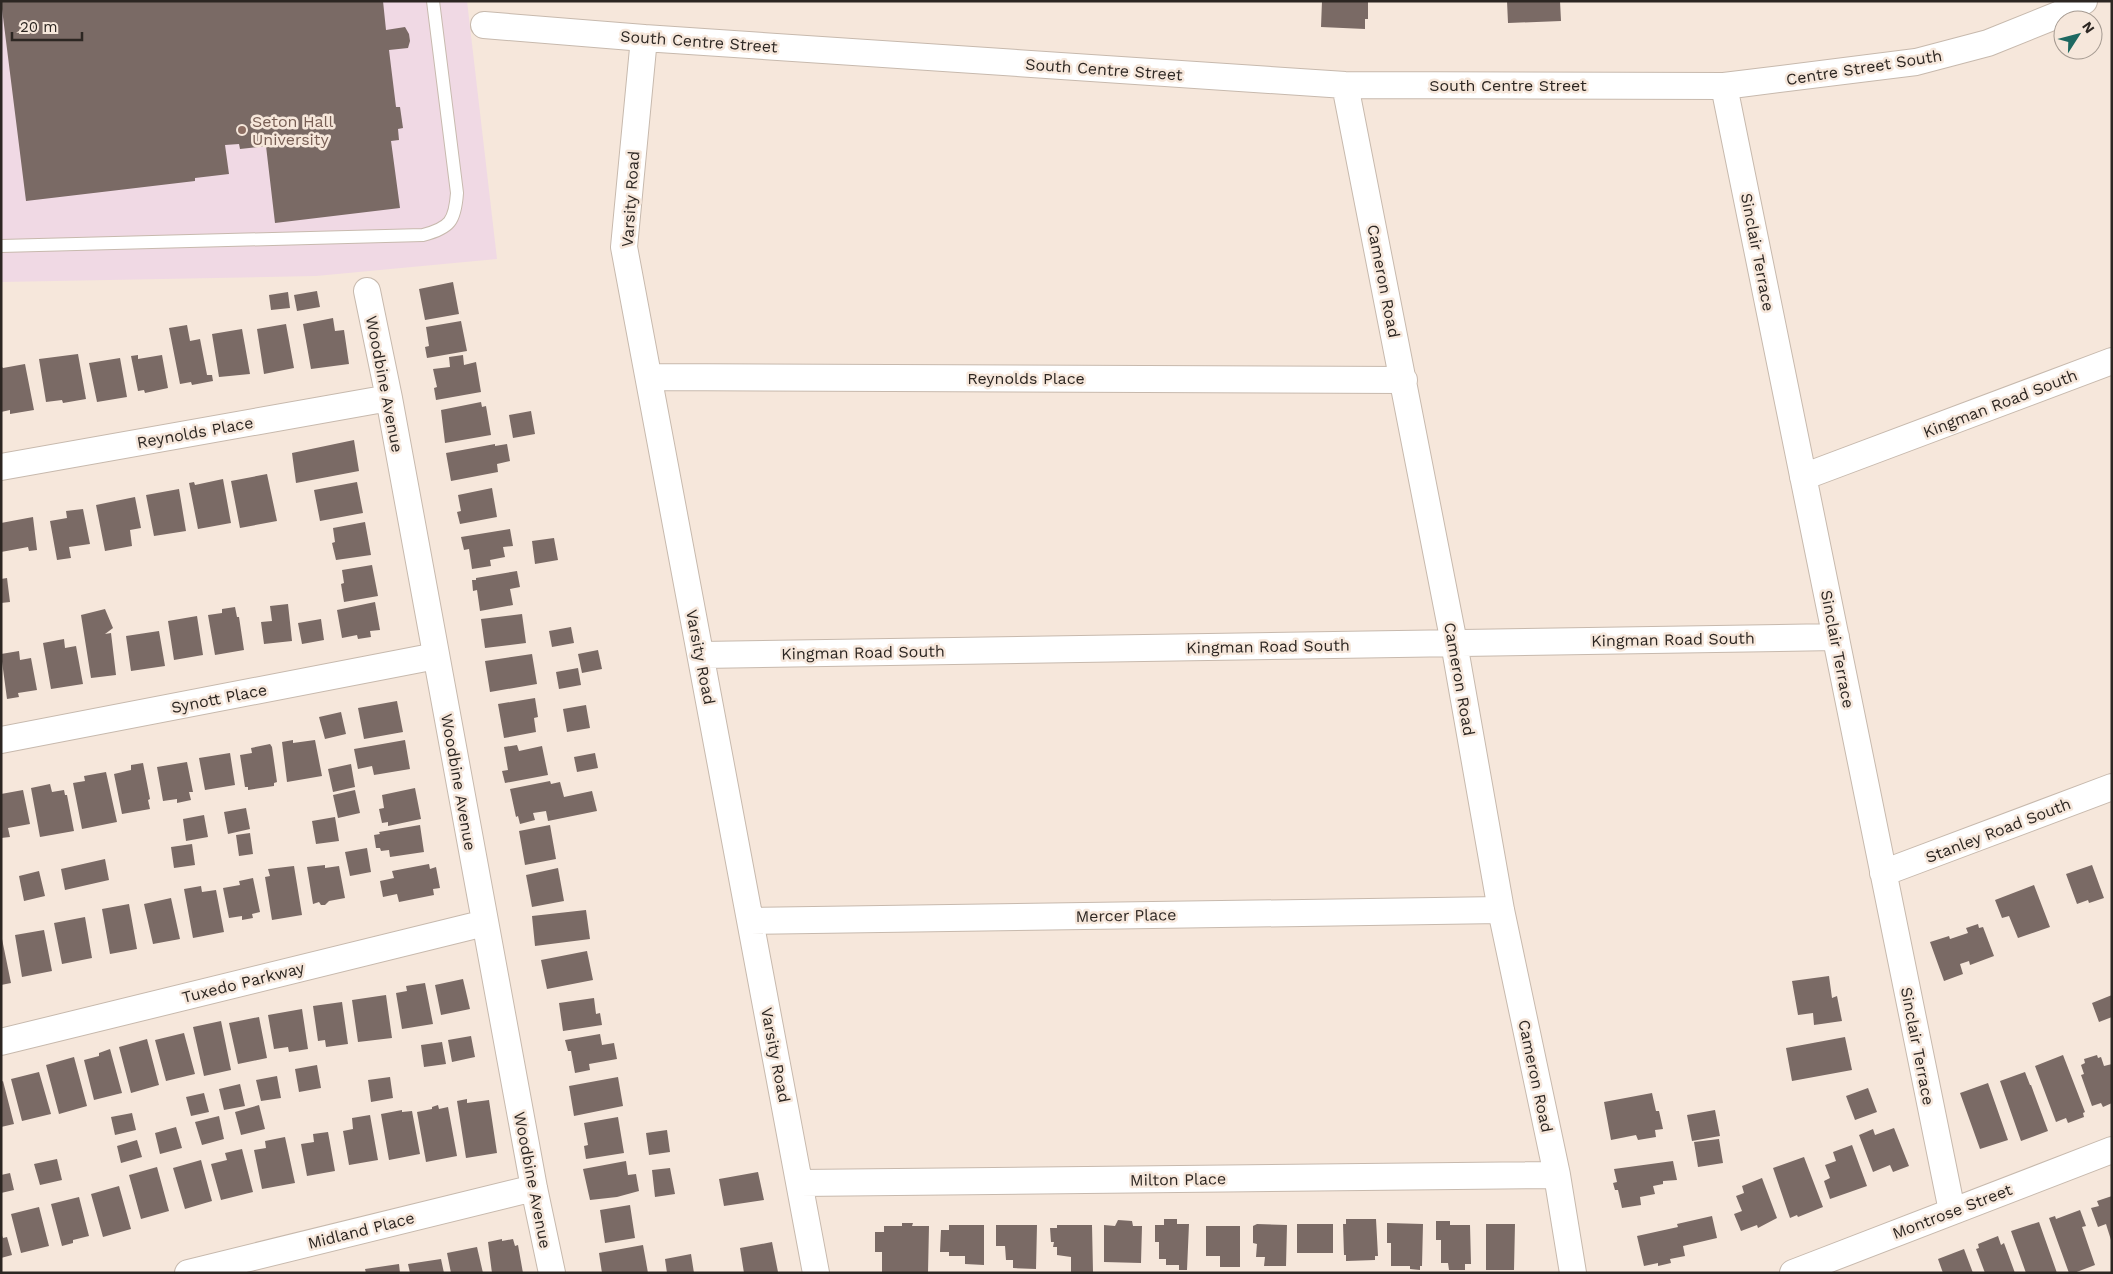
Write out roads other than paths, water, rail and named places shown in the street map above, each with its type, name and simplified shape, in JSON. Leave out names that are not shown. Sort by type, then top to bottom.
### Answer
[{"type":"street","name":"Centre Street South","points":[[1724,86],[1916,62],[1988,43],[2060,14],[2084,1]]},
{"type":"street","name":"South Centre Street","points":[[484,25],[644,38],[1345,85],[1724,86]]},
{"type":"street","name":"Varsity Road","points":[[644,38],[624,247],[816,1273]]},
{"type":"street","name":"Cameron Road","points":[[1345,85],[1454,643],[1501,910],[1557,1175],[1573,1273]]},
{"type":"street","name":"Sinclair Terrace","points":[[1724,86],[1952,1211]]},
{"type":"street","name":"Woodbine Avenue","points":[[367,291],[389,398],[534,1188],[552,1273]]},
{"type":"street","name":"Kingman Road South","points":[[1804,477],[2112,361]]},
{"type":"street","name":"Reynolds Place","points":[[649,377],[1404,380]]},
{"type":"street","name":"Reynolds Place","points":[[1,467],[389,398]]},
{"type":"street","name":"Kingman Road South","points":[[701,655],[1836,637]]},
{"type":"street","name":"Synott Place","points":[[1,740],[436,656]]},
{"type":"street","name":"Stanley Road South","points":[[1883,873],[2112,787]]},
{"type":"street","name":"Mercer Place","points":[[751,921],[1501,910]]},
{"type":"street","name":"Tuxedo Parkway","points":[[1,1042],[485,923]]},
{"type":"street","name":"Montrose Street","points":[[1793,1273],[2112,1150]]},
{"type":"street","name":"Milton Place","points":[[800,1183],[1557,1175]]},
{"type":"street","name":"Midland Place","points":[[188,1273],[534,1188]]},
{"type":"lane","points":[[1,246],[423,235],[441,230],[450,223],[456,211],[458,193],[433,1]]},
{"type":"place","name":"Seton Hall University","points":[[242,130]]}]
